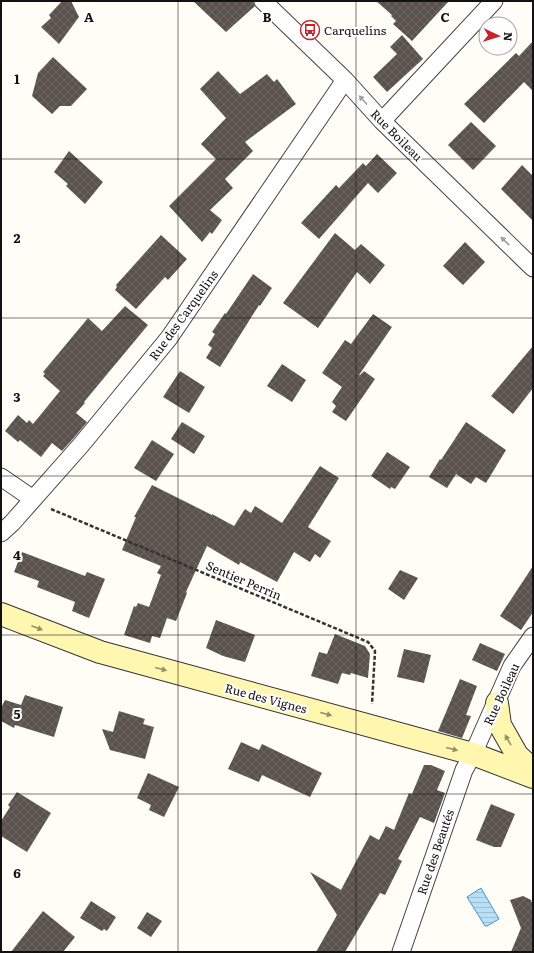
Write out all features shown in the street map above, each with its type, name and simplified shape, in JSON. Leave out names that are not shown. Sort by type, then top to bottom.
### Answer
[{"type":"street","name":"Rue Boileau","points":[[263,1],[345,80],[382,120],[533,268]]},
{"type":"street","points":[[382,120],[494,1]]},
{"type":"street","name":"Rue des Carquelins","points":[[1,533],[12,523],[81,445],[169,338],[345,80]]},
{"type":"street","points":[[1,477],[33,499]]},
{"type":"street","name":"Rue des Vignes","points":[[1,614],[100,652],[473,754],[533,776]]},
{"type":"street","name":"Rue Boileau","points":[[473,754],[497,703],[512,666],[533,636]]},
{"type":"street","points":[[497,703],[500,725],[517,755],[533,770]]},
{"type":"street","name":"Rue des Beautés","points":[[401,952],[464,770],[473,754]]},
{"type":"path","name":"Sentier Perrin","points":[[33,499],[51,510],[368,642],[375,651],[371,727]]},
{"type":"water","points":[[481,888],[499,919],[487,926],[485,926],[467,897]]},
{"type":"building","points":[[62,1],[71,1],[79,17],[59,44],[41,27],[51,18],[49,15]]},
{"type":"building","points":[[193,1],[253,1],[255,6],[226,32]]},
{"type":"building","points":[[376,1],[449,1],[412,41],[393,24],[396,21],[391,16],[392,15]]},
{"type":"building","points":[[402,35],[423,59],[387,92],[373,77],[397,54],[390,47]]},
{"type":"building","points":[[533,41],[533,91],[524,82],[484,123],[464,104],[513,56],[519,56]]},
{"type":"building","points":[[53,57],[87,89],[71,106],[60,106],[52,114],[32,96],[38,73]]},
{"type":"building","points":[[218,71],[240,94],[267,74],[274,82],[277,79],[296,104],[245,142],[253,151],[225,179],[233,188],[210,210],[222,220],[212,234],[210,232],[202,242],[169,206],[216,159],[201,144],[226,118],[200,89]]},
{"type":"building","points":[[471,122],[496,146],[473,170],[448,145]]},
{"type":"building","points":[[69,151],[103,182],[85,204],[66,186],[68,184],[54,172]]},
{"type":"building","points":[[377,154],[397,173],[378,193],[368,183],[319,239],[301,223],[336,185],[339,188],[363,163],[366,166]]},
{"type":"building","points":[[522,165],[533,176],[533,221],[501,189]]},
{"type":"building","points":[[335,233],[355,250],[361,244],[385,265],[370,284],[357,272],[318,328],[283,303]]},
{"type":"building","points":[[161,235],[187,259],[168,280],[165,277],[136,309],[115,290],[117,287],[116,285]]},
{"type":"building","points":[[465,242],[485,262],[463,285],[443,266]]},
{"type":"building","points":[[253,274],[272,288],[260,306],[259,305],[220,367],[206,358],[212,348],[208,345],[215,334],[212,332]]},
{"type":"building","points":[[125,306],[148,325],[76,413],[87,422],[62,451],[52,443],[41,457],[20,440],[18,442],[5,431],[18,415],[27,423],[29,420],[33,424],[60,391],[43,376],[45,374],[43,372],[88,318],[102,331]]},
{"type":"building","points":[[373,314],[392,327],[359,375],[364,371],[375,379],[346,421],[332,412],[336,406],[332,402],[342,387],[322,373],[345,340],[351,344]]},
{"type":"building","points":[[533,346],[533,388],[513,414],[491,396]]},
{"type":"building","points":[[282,364],[306,380],[292,402],[267,386]]},
{"type":"building","points":[[180,371],[205,387],[189,413],[163,397]]},
{"type":"building","points":[[182,422],[205,436],[194,454],[171,439]]},
{"type":"building","points":[[466,422],[506,450],[486,483],[476,477],[471,484],[456,474],[447,488],[429,477]]},
{"type":"building","points":[[152,440],[174,454],[156,481],[134,468]]},
{"type":"building","points":[[387,452],[410,467],[395,489],[391,487],[390,489],[371,476]]},
{"type":"building","points":[[320,466],[339,478],[308,527],[331,541],[320,558],[315,554],[310,562],[294,552],[277,582],[240,562],[239,565],[207,546],[186,592],[187,593],[176,621],[167,618],[160,638],[152,636],[150,643],[124,635],[134,606],[136,607],[138,603],[149,607],[161,575],[157,573],[161,566],[122,550],[136,517],[134,517],[152,485],[234,526],[245,509],[251,513],[255,506],[282,523]]},
{"type":"building","points":[[22,552],[85,576],[87,572],[105,579],[89,618],[72,611],[75,602],[37,587],[39,581],[14,572]]},
{"type":"building","points":[[533,566],[533,612],[521,630],[500,616]]},
{"type":"building","points":[[400,570],[418,578],[404,600],[388,589]]},
{"type":"building","points":[[216,620],[255,635],[245,662],[223,656],[206,648]]},
{"type":"building","points":[[335,634],[365,646],[370,654],[368,678],[351,673],[350,675],[342,673],[338,684],[311,676],[319,652],[327,654]]},
{"type":"building","points":[[480,643],[505,654],[497,671],[472,660]]},
{"type":"building","points":[[404,649],[431,655],[424,683],[397,677]]},
{"type":"building","points":[[460,679],[477,686],[466,715],[471,716],[462,738],[438,731]]},
{"type":"building","points":[[25,695],[63,707],[54,737],[15,725],[14,728],[1,721],[1,708],[5,700],[21,705]]},
{"type":"building","points":[[119,711],[145,719],[143,724],[154,727],[145,759],[110,750],[102,729],[113,732]]},
{"type":"building","points":[[241,742],[259,750],[262,744],[322,773],[310,797],[262,775],[259,782],[228,769]]},
{"type":"building","points":[[424,765],[431,765],[445,771],[437,790],[445,793],[434,823],[420,817],[398,859],[402,861],[385,895],[380,893],[345,952],[316,952],[337,915],[310,872],[341,890],[370,835],[379,840],[386,826],[394,830],[409,793],[412,794]]},
{"type":"building","points":[[148,773],[179,787],[164,817],[149,810],[151,805],[137,798]]},
{"type":"building","points":[[17,792],[51,813],[27,852],[1,836],[1,821],[10,807],[8,805]]},
{"type":"building","points":[[491,804],[515,814],[501,847],[494,847],[476,840]]},
{"type":"building","points":[[523,896],[531,900],[532,903],[533,900],[533,952],[511,952],[521,928],[510,900]]},
{"type":"building","points":[[91,901],[116,917],[107,931],[104,929],[102,931],[80,918]]},
{"type":"building","points":[[43,911],[75,937],[63,952],[11,952]]},
{"type":"building","points":[[147,912],[162,921],[151,937],[137,928]]},
{"type":"place","name":"Carquelins","points":[[310,30]]}]
